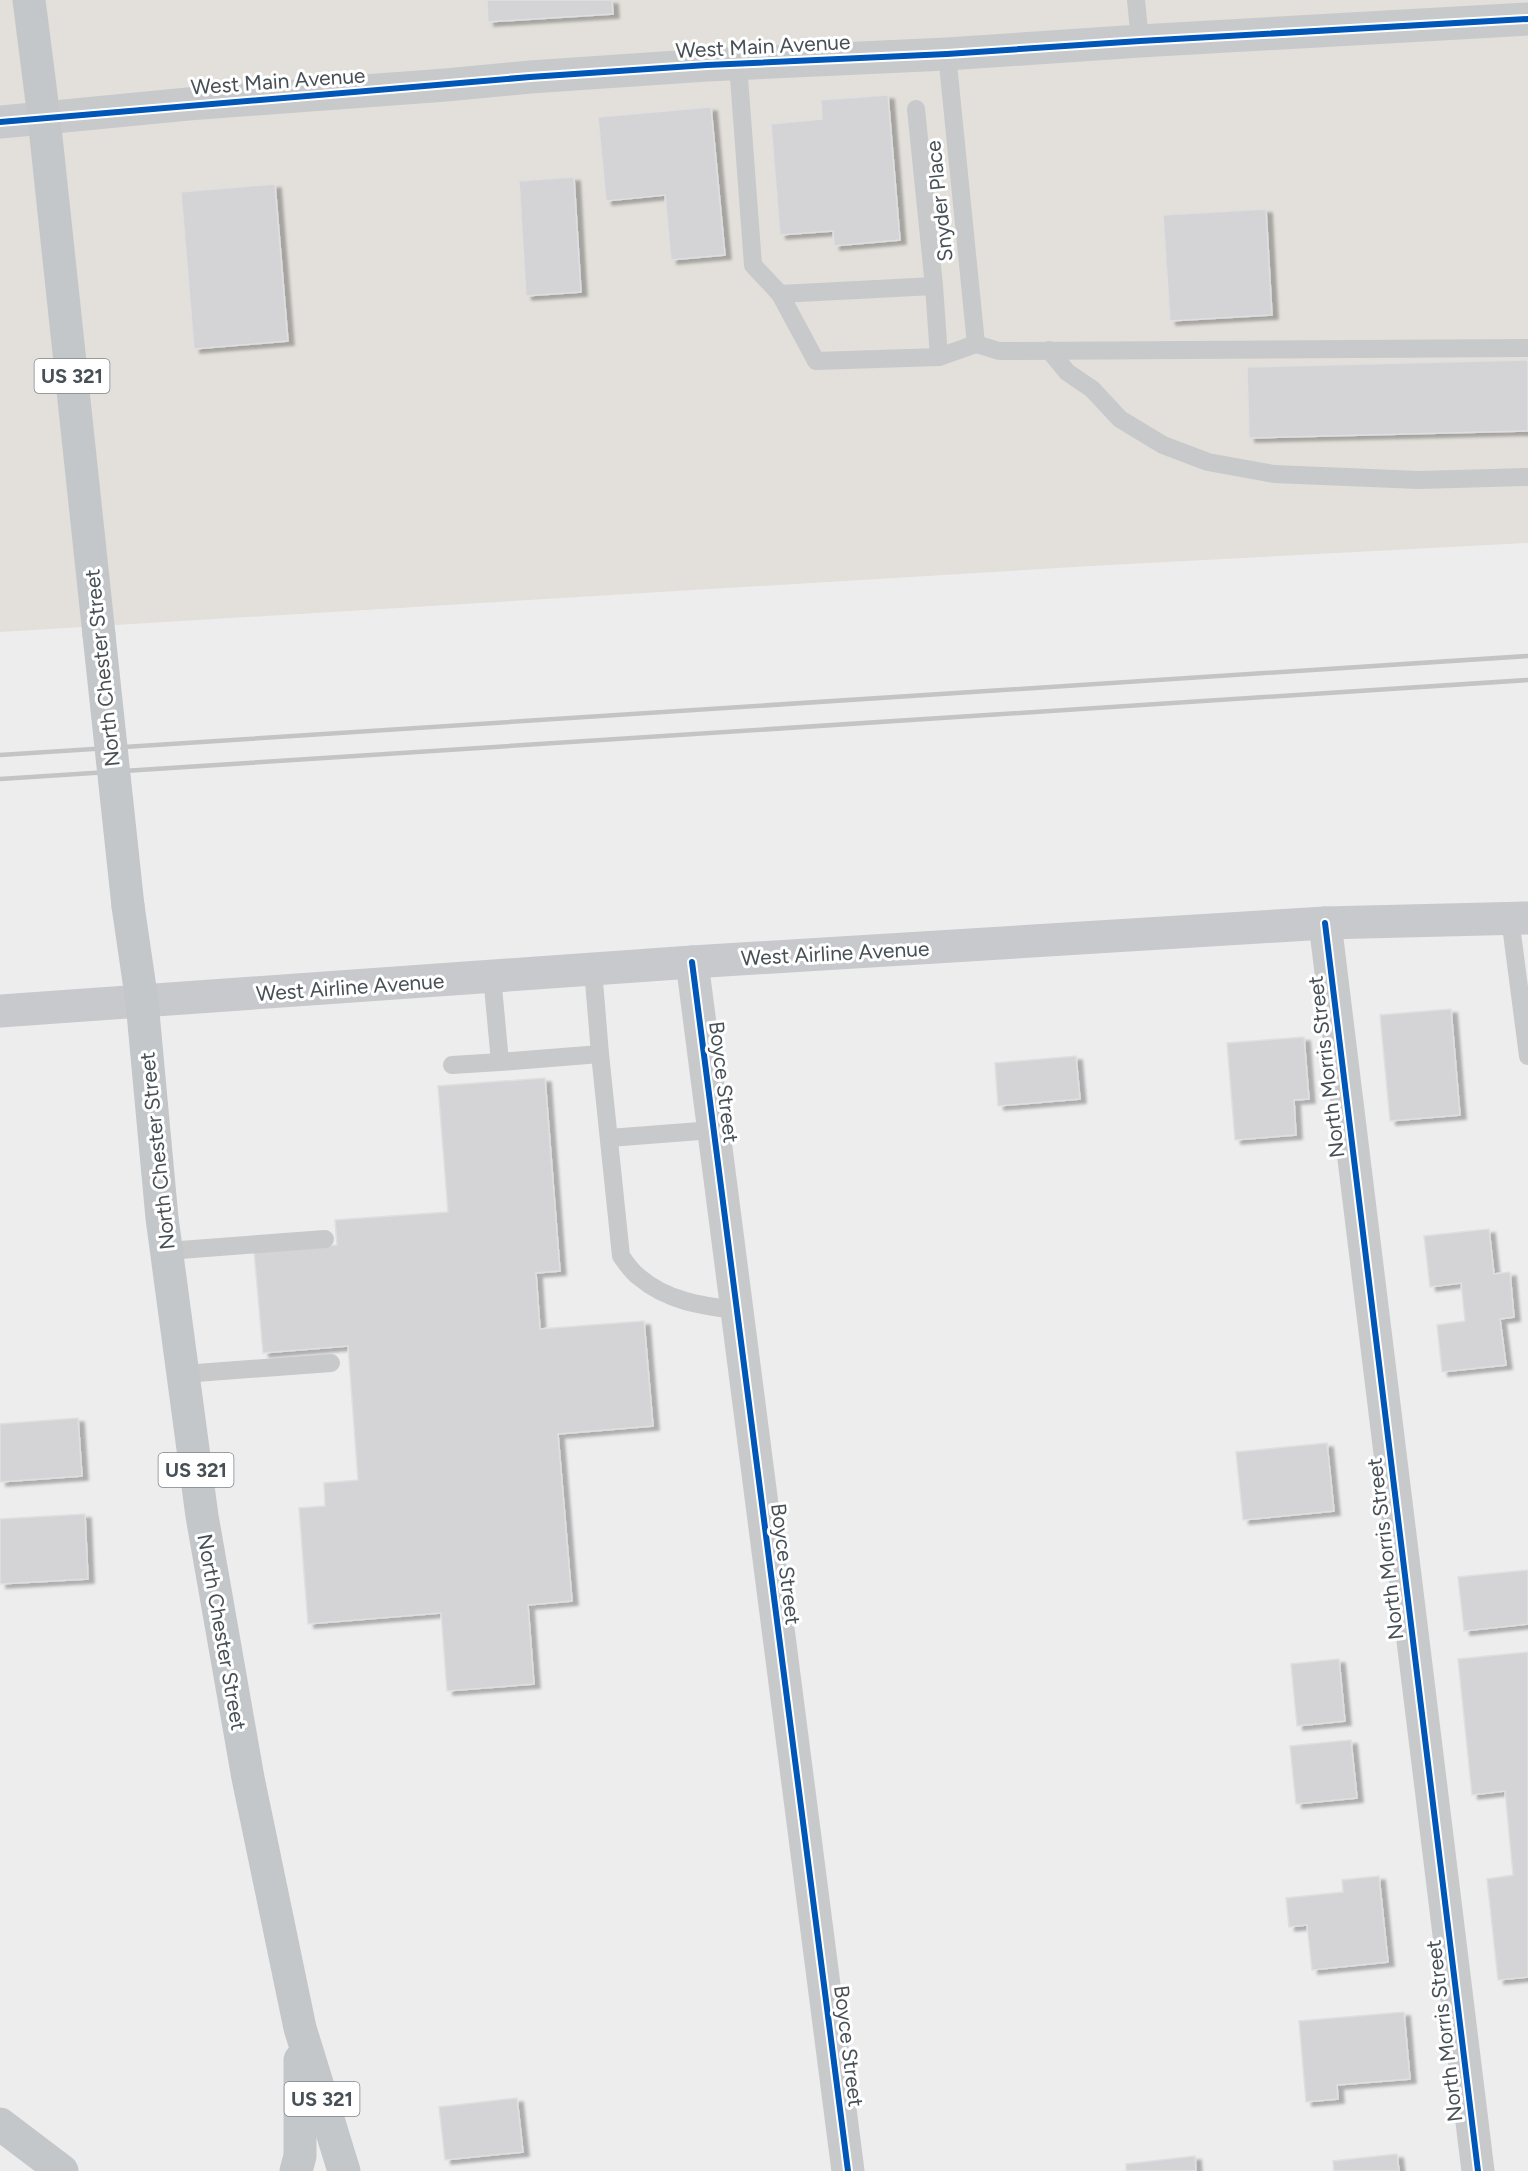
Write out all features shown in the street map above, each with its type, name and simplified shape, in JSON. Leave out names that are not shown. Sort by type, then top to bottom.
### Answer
[{"type":"main road","name":"US 321","points":[[29,0],[44,118]]},
{"type":"main road","name":"West Main Avenue","points":[[0,122],[44,118]]},
{"type":"main road","name":"North Chester Street","points":[[44,118],[128,906],[142,1002],[167,1251],[202,1516],[248,1778],[300,2028],[344,2171]]},
{"type":"main road","name":"West Airline Avenue","points":[[0,1011],[692,962],[1325,923],[1519,918]]},
{"type":"main road","points":[[296,2171],[300,2156],[300,2028]]},
{"type":"main road","points":[[0,2124],[62,2171]]},
{"type":"street","name":"West Main Avenue","points":[[44,118],[530,76],[947,54],[1528,19]]},
{"type":"street","name":"North Morris Street","points":[[1325,923],[1478,2171]]},
{"type":"street","name":"Boyce Street","points":[[692,962],[848,2171]]},
{"type":"lane","points":[[1136,0],[1140,41]]},
{"type":"lane","name":"Snyder Place","points":[[947,54],[976,344]]},
{"type":"lane","points":[[738,64],[753,265],[780,294],[816,361],[939,357],[976,344],[999,351],[1528,348]]},
{"type":"lane","points":[[916,109],[939,357]]},
{"type":"lane","points":[[780,294],[934,286]]},
{"type":"lane","points":[[1049,350],[1067,372],[1092,389],[1120,419],[1163,445],[1208,462],[1274,474],[1419,480],[1528,477]]},
{"type":"lane","points":[[1519,918],[1528,1056]]},
{"type":"lane","points":[[593,969],[621,1256],[638,1277],[664,1294],[700,1306],[737,1310]]},
{"type":"lane","points":[[492,976],[500,1062]]},
{"type":"lane","points":[[452,1065],[600,1053]]},
{"type":"lane","points":[[609,1138],[713,1130]]},
{"type":"lane","points":[[167,1251],[325,1239]]},
{"type":"lane","points":[[183,1374],[331,1363]]},
{"type":"shaded area","points":[[0,0],[1528,0],[1528,543],[1109,565],[0,632]]},
{"type":"building","points":[[487,0],[612,0],[613,14],[488,22]]},
{"type":"building","points":[[888,95],[900,240],[834,246],[833,231],[780,235],[771,124],[822,119],[821,100]]},
{"type":"building","points":[[711,107],[725,255],[671,260],[665,195],[606,201],[598,117]]},
{"type":"building","points":[[574,177],[581,292],[526,296],[519,181]]},
{"type":"building","points":[[275,184],[288,341],[194,349],[181,192]]},
{"type":"building","points":[[1266,209],[1272,315],[1170,321],[1163,215]]},
{"type":"building","points":[[1528,360],[1528,431],[1249,438],[1247,367]]},
{"type":"building","points":[[1451,1009],[1460,1115],[1390,1121],[1380,1015]]},
{"type":"building","points":[[1304,1037],[1309,1099],[1294,1100],[1296,1135],[1235,1140],[1227,1043]]},
{"type":"building","points":[[1076,1056],[1080,1099],[998,1106],[995,1063]]},
{"type":"building","points":[[545,1078],[560,1271],[536,1273],[540,1329],[644,1321],[653,1426],[558,1434],[572,1601],[528,1605],[534,1684],[447,1691],[441,1613],[308,1624],[299,1508],[325,1506],[324,1483],[358,1480],[348,1346],[263,1353],[254,1251],[337,1245],[335,1220],[448,1212],[438,1086]]},
{"type":"building","points":[[1489,1229],[1494,1274],[1510,1272],[1514,1317],[1500,1319],[1506,1365],[1442,1372],[1437,1325],[1465,1321],[1461,1283],[1430,1287],[1424,1236]]},
{"type":"building","points":[[78,1418],[82,1476],[0,1482],[0,1424]]},
{"type":"building","points":[[1327,1443],[1334,1511],[1243,1520],[1236,1452]]},
{"type":"building","points":[[85,1514],[88,1579],[0,1584],[0,1519]]},
{"type":"building","points":[[1528,1570],[1528,1624],[1464,1631],[1458,1577]]},
{"type":"building","points":[[1528,1652],[1528,1977],[1498,1980],[1487,1879],[1513,1875],[1505,1791],[1472,1795],[1458,1659]]},
{"type":"building","points":[[1339,1659],[1345,1721],[1297,1726],[1291,1664]]},
{"type":"building","points":[[1351,1740],[1357,1798],[1296,1804],[1290,1746]]},
{"type":"building","points":[[1379,1876],[1388,1962],[1312,1970],[1307,1925],[1289,1927],[1286,1898],[1343,1892],[1342,1880]]},
{"type":"building","points":[[1404,2012],[1410,2079],[1337,2085],[1338,2099],[1306,2102],[1299,2021]]},
{"type":"building","points":[[517,2098],[523,2152],[445,2160],[439,2107]]},
{"type":"building","points":[[1397,2154],[1399,2171],[1334,2171],[1333,2161]]},
{"type":"building","points":[[1195,2156],[1196,2171],[1126,2171],[1126,2164]]},
{"type":"railway","points":[[0,755],[1528,656]]},
{"type":"railway","points":[[0,779],[1528,680]]},
{"type":"cycle path","points":[[0,122],[530,77],[707,65],[947,54],[1528,19]]},
{"type":"cycle path","points":[[1325,923],[1478,2171]]},
{"type":"cycle path","points":[[692,962],[848,2171]]}]
